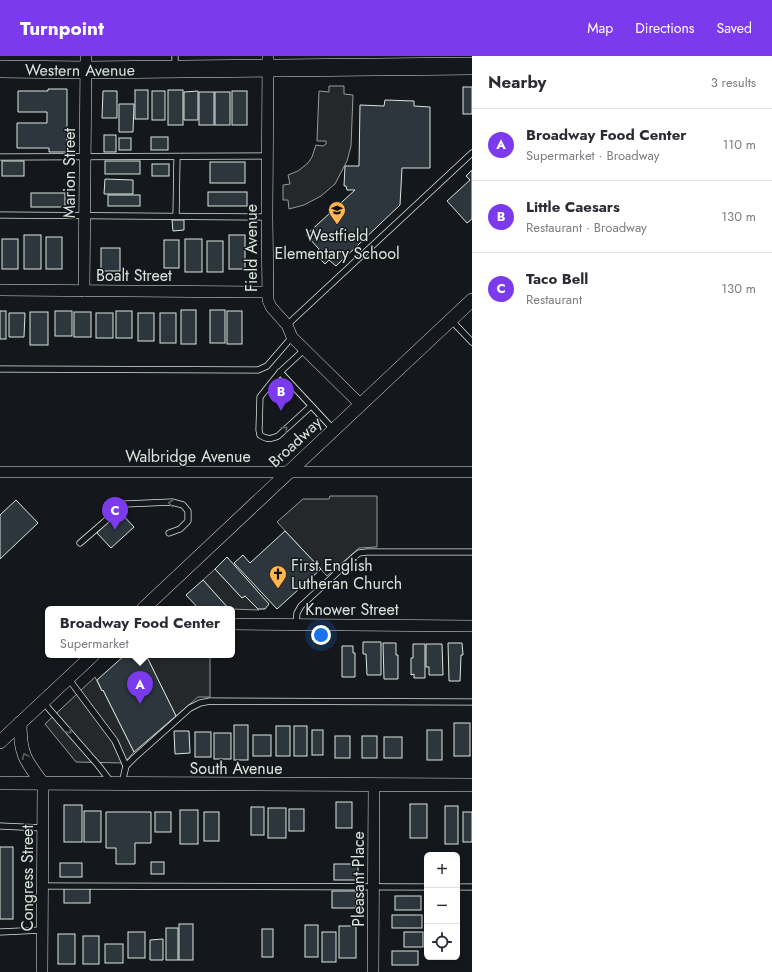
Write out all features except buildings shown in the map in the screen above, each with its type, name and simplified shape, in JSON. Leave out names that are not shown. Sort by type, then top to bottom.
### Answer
[{"type":"main road","name":"Western Avenue","points":[[0,69],[86,63],[465,63]]},
{"type":"street","name":"Field Avenue","points":[[268,62],[268,300],[271,307],[287,325],[292,337],[360,404]]},
{"type":"street","name":"Marion Street","points":[[84,290],[86,63]]},
{"type":"street","name":"Boalt Street","points":[[0,290],[267,292]]},
{"type":"street","name":"Broadway","points":[[146,606],[472,300]]},
{"type":"street","name":"Walbridge Avenue","points":[[0,472],[472,472]]},
{"type":"street","name":"Knower Street","points":[[235,624],[472,626]]},
{"type":"street","points":[[0,742],[90,658]]},
{"type":"street","points":[[20,723],[20,742],[22,752],[43,784]]},
{"type":"street","name":"South Avenue","points":[[0,783],[472,785]]},
{"type":"street","name":"Congress Street","points":[[42,972],[43,784]]},
{"type":"street","name":"Pleasant Place","points":[[373,972],[374,785]]},
{"type":"lane","points":[[287,325],[472,153]]},
{"type":"lane","points":[[0,157],[268,156]]},
{"type":"lane","points":[[176,216],[177,157]]},
{"type":"lane","points":[[0,216],[267,217]]},
{"type":"lane","points":[[451,320],[472,342]]},
{"type":"lane","points":[[0,369],[258,370],[267,366],[292,337]]},
{"type":"lane","points":[[304,349],[280,372],[260,398],[260,435],[264,438],[271,439],[278,436],[311,406]]},
{"type":"lane","points":[[280,372],[333,430]]},
{"type":"lane","points":[[80,543],[125,504],[172,502],[183,505],[188,511],[188,522],[180,529],[169,533]]},
{"type":"lane","points":[[296,625],[297,613],[301,606],[359,553],[472,552]]},
{"type":"lane","points":[[68,678],[116,741],[126,766]]},
{"type":"lane","points":[[43,702],[98,765],[117,784],[126,766],[190,708],[200,702],[472,702]]},
{"type":"lane","points":[[0,826],[43,828]]},
{"type":"lane","points":[[43,886],[424,887]]},
{"type":"lane","points":[[460,887],[472,887]]},
{"type":"lane","points":[[0,932],[42,930]]},
{"type":"shaded area","points":[[329,86],[344,86],[344,94],[353,95],[351,146],[347,161],[335,184],[321,196],[304,205],[289,209],[288,200],[283,200],[283,185],[290,184],[288,175],[298,171],[308,163],[312,157],[316,145],[323,146],[326,144],[326,141],[317,141],[319,91],[329,92]]},
{"type":"shaded area","points":[[330,496],[377,496],[377,547],[359,548],[327,576],[277,522],[303,499],[329,499]]},
{"type":"shaded area","points":[[215,569],[242,598],[245,596],[259,610],[235,609],[235,606],[226,606],[203,580]]},
{"type":"shaded area","points":[[147,658],[210,658],[210,697],[198,697],[176,716]]},
{"type":"shaded area","points":[[95,677],[134,752],[124,763],[76,762],[45,724]]},
{"type":"place","name":"Westfield Elementary School","points":[[337,225]]},
{"type":"place","name":"Little Caesars","points":[[281,411]]},
{"type":"place","name":"Taco Bell","points":[[115,530]]},
{"type":"place","name":"First English Lutheran Church","points":[[278,589]]},
{"type":"place","name":"Broadway Food Center","points":[[140,704]]}]
